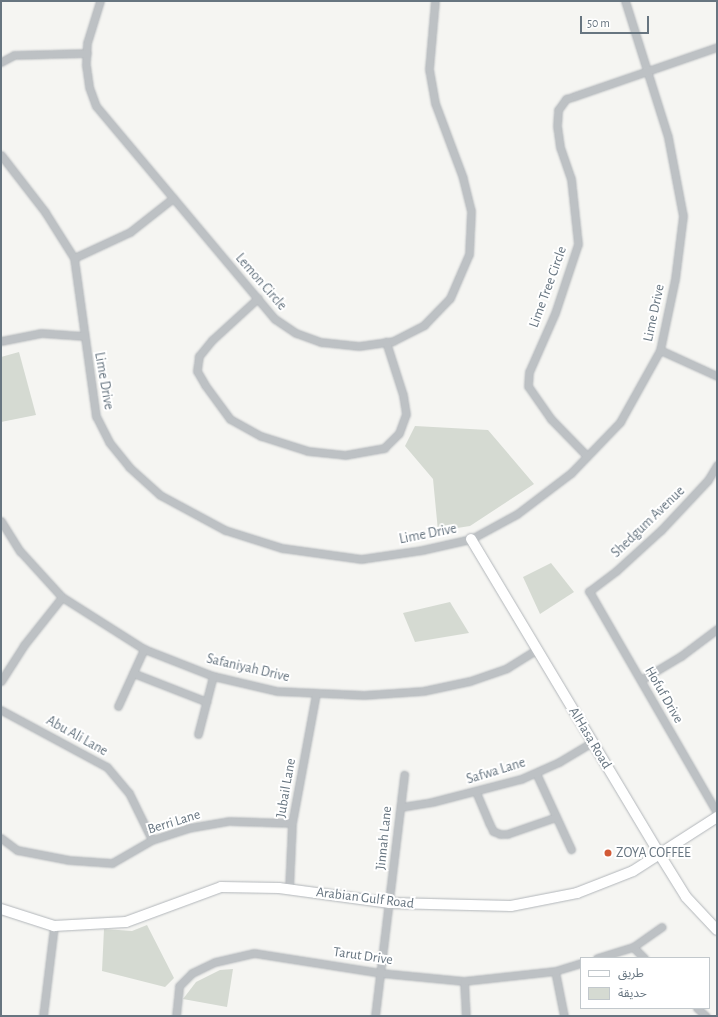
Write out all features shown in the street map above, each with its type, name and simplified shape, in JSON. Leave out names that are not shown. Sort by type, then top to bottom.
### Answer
[{"type":"main road","name":"AlHasa Road","points":[[471,539],[686,897],[717,930]]},
{"type":"main road","name":"Arabian Gulf Road","points":[[1,909],[54,926],[126,922],[221,887],[289,889],[390,903],[511,906],[577,893],[633,871],[717,817]]},
{"type":"street","name":"Lemon Circle","points":[[100,1],[87,53],[89,87],[96,106],[275,319],[296,333],[314,340],[359,346],[389,341],[424,325],[450,298],[469,254],[471,211],[462,178],[435,102],[429,69],[435,1]]},
{"type":"street","name":"Lime Drive","points":[[1,155],[45,212],[74,258],[79,282],[84,336],[96,416],[108,442],[129,466],[160,495],[225,530],[282,548],[361,559],[422,550],[471,539],[517,514],[571,473],[620,422],[660,350],[675,279],[683,216],[668,137],[649,69],[625,1]]},
{"type":"street","name":"Lime Tree Circle","points":[[587,456],[551,419],[528,386],[529,372],[555,314],[578,244],[572,186],[558,133],[558,110],[566,100],[649,69],[717,47]]},
{"type":"street","points":[[1,62],[14,55],[87,53]]},
{"type":"street","points":[[74,258],[130,232],[173,198]]},
{"type":"street","points":[[258,298],[212,340],[199,356],[197,371],[205,385],[230,419],[261,436],[308,451],[344,455],[384,448],[399,433],[406,414],[403,395],[388,350],[389,341]]},
{"type":"street","points":[[1,341],[41,333],[84,336]]},
{"type":"street","points":[[660,350],[717,376]]},
{"type":"street","name":"Shedgum Avenue","points":[[589,591],[616,571],[661,530],[708,480],[717,465]]},
{"type":"street","name":"Safaniyah Drive","points":[[1,521],[24,556],[62,597],[97,622],[144,649],[213,676],[277,691],[364,695],[423,691],[470,681],[506,668],[536,649]]},
{"type":"street","name":"Hofuf Drive","points":[[589,591],[717,813]]},
{"type":"street","points":[[1,681],[24,645],[62,597]]},
{"type":"street","points":[[641,680],[681,656],[717,628]]},
{"type":"street","points":[[118,706],[144,649]]},
{"type":"street","points":[[133,673],[207,702]]},
{"type":"street","points":[[198,734],[213,676]]},
{"type":"street","name":"Jubail Lane","points":[[289,889],[292,823],[316,693]]},
{"type":"street","name":"Abu Ali Lane","points":[[1,710],[106,767],[129,793],[152,840]]},
{"type":"street","name":"Safwa Lane","points":[[401,807],[476,792],[536,773],[592,742]]},
{"type":"street","points":[[536,773],[572,849]]},
{"type":"street","name":"Jinnah Lane","points":[[375,1016],[390,903],[404,775]]},
{"type":"street","points":[[476,792],[493,831],[500,834],[507,834],[556,817]]},
{"type":"street","name":"Berri Lane","points":[[1,838],[17,850],[69,860],[112,863],[152,840],[188,828],[229,821],[292,823]]},
{"type":"street","points":[[42,1016],[54,926]]},
{"type":"street","points":[[600,957],[633,947],[662,926]]},
{"type":"street","points":[[633,947],[643,957]]},
{"type":"street","name":"Tarut Drive","points":[[176,1016],[179,986],[192,973],[215,962],[254,953],[381,973],[464,981],[555,971],[580,963]]},
{"type":"street","points":[[555,971],[564,1016]]},
{"type":"street","points":[[464,981],[466,1016]]},
{"type":"street","points":[[698,1009],[706,1016]]},
{"type":"green space","points":[[19,352],[36,415],[1,422],[1,357]]},
{"type":"green space","points":[[415,426],[488,430],[534,484],[470,526],[438,531],[433,479],[405,446]]},
{"type":"green space","points":[[551,563],[574,592],[540,614],[523,577]]},
{"type":"green space","points":[[450,602],[469,633],[415,642],[403,613]]},
{"type":"green space","points":[[147,925],[174,978],[165,987],[102,971],[104,929],[132,931]]},
{"type":"green space","points":[[233,969],[227,1007],[183,999],[196,982],[220,970]]},
{"type":"place","name":"ZOYA COFFEE","points":[[608,853]]}]
